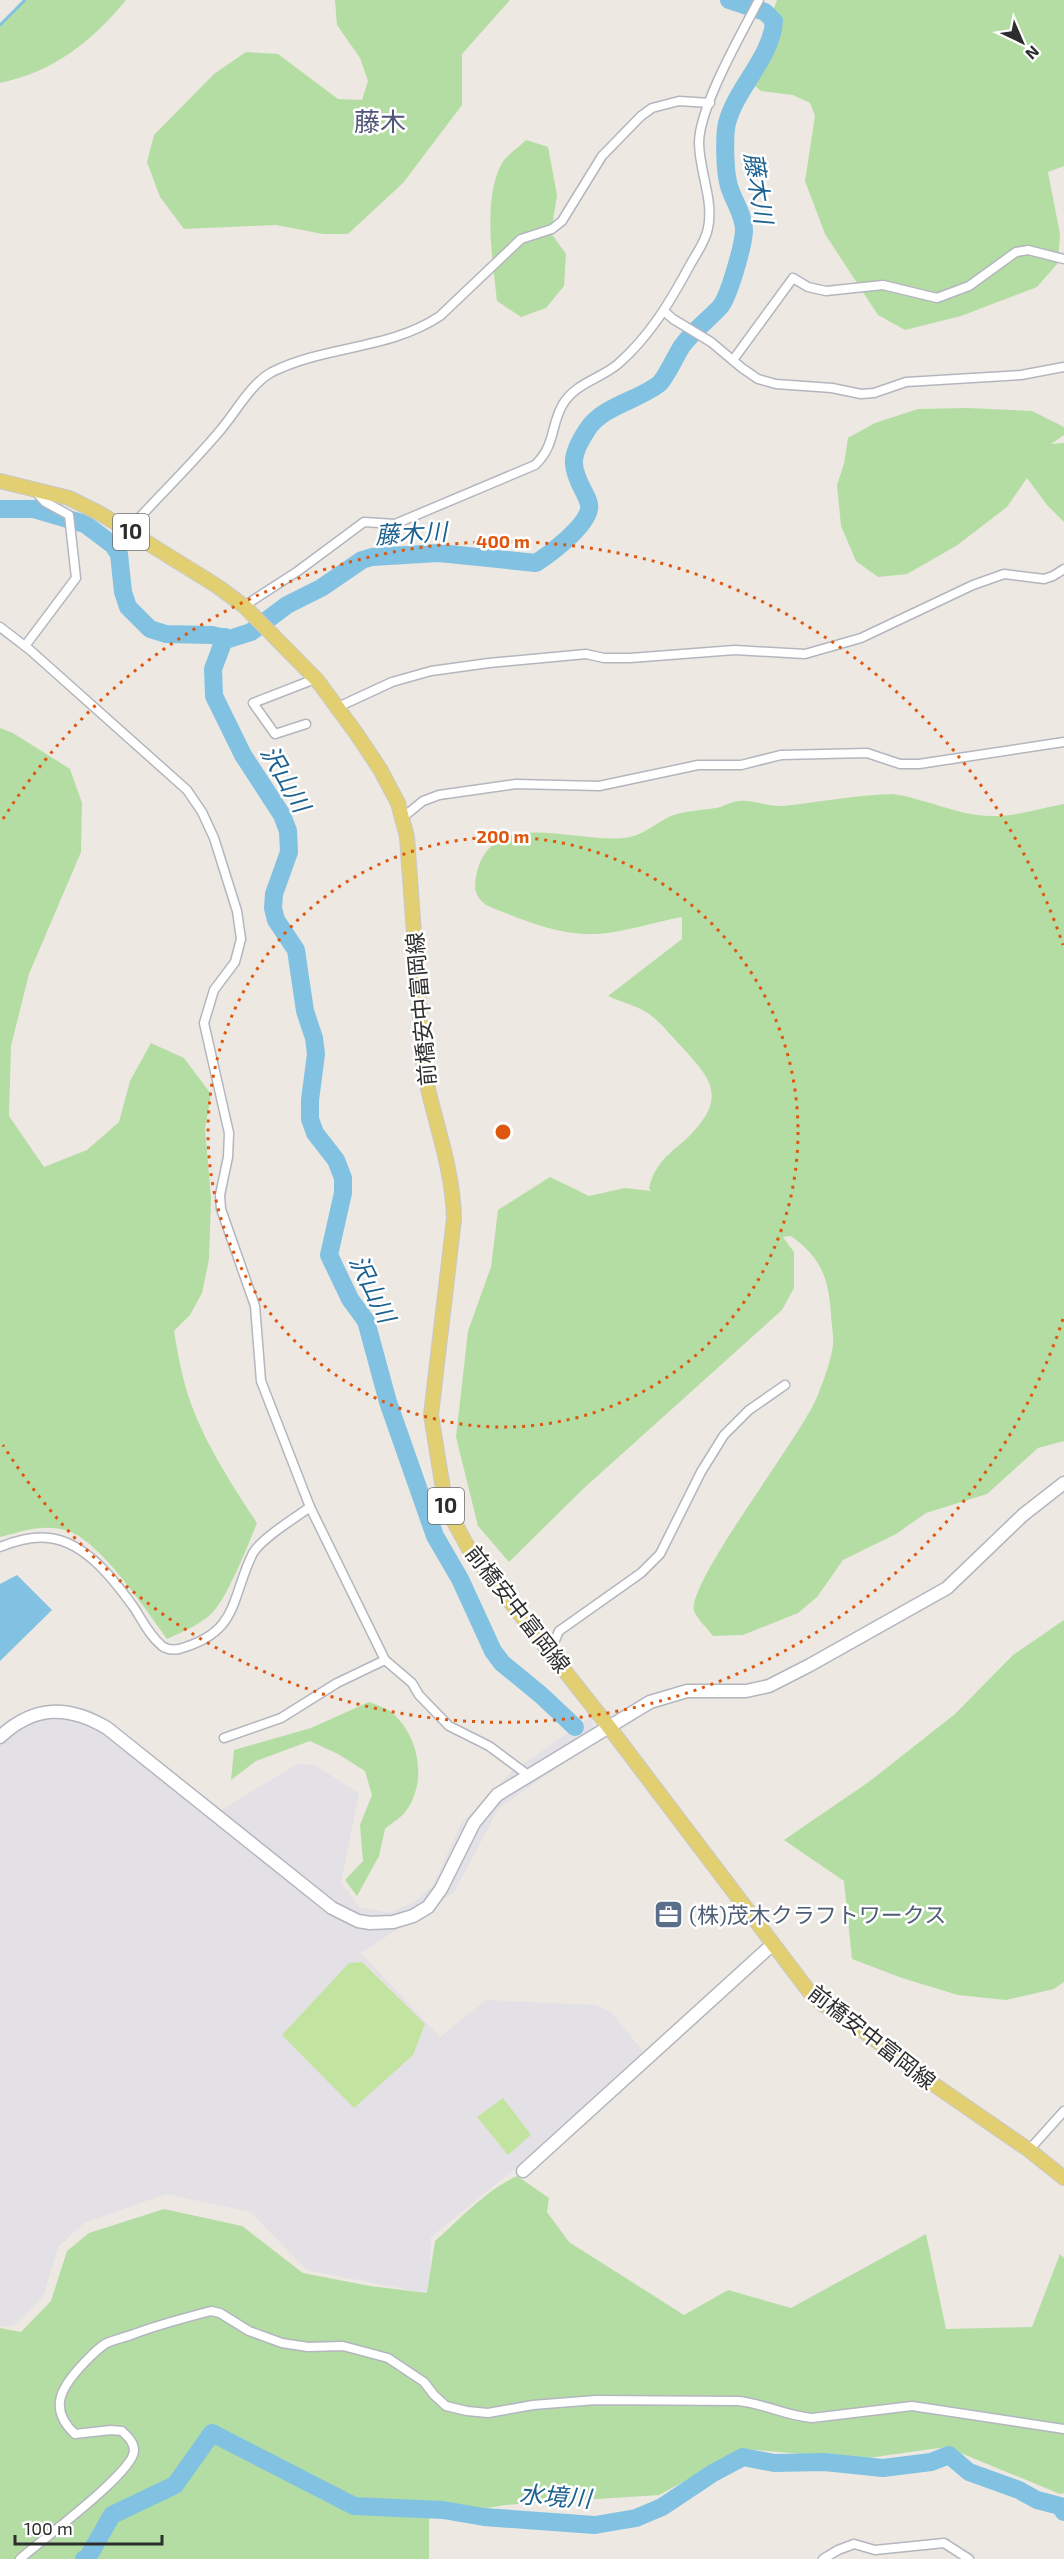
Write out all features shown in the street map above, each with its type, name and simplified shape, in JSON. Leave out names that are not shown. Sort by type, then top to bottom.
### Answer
[{"type":"main road","name":"10","points":[[0,481],[69,498],[128,530],[246,608]]},
{"type":"main road","name":"前橋安中富岡線","points":[[246,608],[315,679],[338,707],[380,769],[398,803],[407,837],[424,1071],[430,1100],[448,1159],[454,1191],[454,1219],[431,1415],[442,1490],[447,1506],[470,1551],[609,1727],[796,1976],[822,2003],[1029,2150],[1064,2178]]},
{"type":"street","points":[[246,608],[364,522],[395,524],[535,465],[547,454],[563,404],[582,384],[616,365],[644,338],[664,311],[708,229],[709,203],[699,144],[700,128],[759,0]]},
{"type":"street","points":[[128,530],[217,434],[262,378],[316,356],[404,335],[426,326],[440,316],[521,239],[552,229],[562,221],[594,166],[641,116],[652,108],[679,101],[710,103]]},
{"type":"street","points":[[733,360],[776,297],[793,278],[808,287],[826,291],[883,285],[937,298],[969,285],[1016,252],[1028,250],[1064,260]]},
{"type":"street","points":[[664,311],[673,320],[711,342],[758,379],[776,384],[832,388],[861,394],[874,393],[906,382],[1021,375],[1064,368]]},
{"type":"street","points":[[25,646],[76,578],[69,514],[45,502],[33,490]]},
{"type":"street","points":[[338,707],[392,682],[431,672],[489,663],[586,654],[604,658],[630,658],[735,650],[805,654],[861,638],[973,585],[1004,574],[1044,579],[1064,569]]},
{"type":"street","points":[[0,627],[25,646],[187,790],[202,812],[214,838],[237,911],[240,949],[235,962],[214,990],[204,1023],[230,1133],[228,1157],[220,1195],[221,1209],[255,1306],[261,1381],[310,1507],[385,1660],[411,1683],[419,1695],[449,1726],[489,1746],[528,1775]]},
{"type":"street","points":[[306,724],[275,734],[254,703],[315,679]]},
{"type":"street","points":[[402,818],[423,801],[438,795],[516,784],[599,786],[698,765],[741,765],[781,755],[867,753],[900,764],[919,764],[1064,742]]},
{"type":"street","points":[[550,1652],[559,1631],[641,1573],[660,1554],[701,1472],[724,1435],[749,1410],[785,1385]]},
{"type":"street","points":[[0,1737],[22,1721],[39,1713],[53,1711],[88,1717],[107,1728],[332,1908],[358,1921],[393,1922],[413,1916],[428,1907],[446,1880],[474,1823],[497,1795],[650,1702],[687,1691],[746,1691],[769,1686],[810,1665],[947,1588],[1023,1515],[1064,1483]]},
{"type":"street","points":[[0,1547],[33,1538],[50,1538],[70,1545],[89,1556],[119,1588],[151,1634],[163,1647],[170,1650],[179,1649],[212,1634],[222,1626],[235,1605],[254,1552],[310,1507]]},
{"type":"street","points":[[224,1737],[281,1718],[336,1683],[385,1660]]},
{"type":"street","points":[[523,2172],[773,1944]]},
{"type":"street","points":[[1029,2150],[1064,2111]]},
{"type":"street","points":[[20,2559],[121,2473],[131,2461],[134,2451],[132,2441],[122,2431],[75,2434],[68,2428],[63,2420],[60,2404],[60,2394],[66,2383],[105,2344],[159,2325],[211,2311],[220,2313],[249,2331],[282,2343],[308,2347],[343,2346],[388,2358],[424,2382],[446,2406],[467,2411],[488,2413],[533,2405],[596,2400],[738,2401],[751,2402],[796,2416],[812,2418],[912,2406],[1064,2429]]},
{"type":"street","points":[[823,2559],[854,2544],[875,2550],[944,2543],[969,2559]]},
{"type":"shaded area","points":[[39,1706],[90,1709],[221,1810],[297,1764],[314,1765],[359,1793],[341,1882],[359,1907],[389,1913],[414,1902],[433,1885],[461,1824],[510,1773],[591,1717],[598,1740],[499,1808],[454,1892],[361,1953],[440,2037],[486,2000],[596,2005],[611,2012],[643,2051],[517,2167],[431,2237],[430,2294],[307,2270],[250,2212],[166,2194],[84,2223],[58,2247],[43,2297],[13,2326],[0,2326],[0,1726],[7,1720]]},
{"type":"green space","points":[[24,0],[126,0],[85,42],[55,63],[20,78],[0,83],[0,25]]},
{"type":"green space","points":[[335,0],[510,0],[462,54],[462,105],[403,183],[348,234],[323,234],[276,225],[184,229],[160,197],[147,162],[154,135],[214,74],[246,52],[278,54],[338,99],[362,100],[368,81],[360,58],[337,25]]},
{"type":"green space","points":[[777,0],[1064,0],[1064,166],[1048,172],[1060,234],[1058,263],[1037,287],[961,316],[905,330],[878,315],[825,234],[805,181],[815,116],[810,103],[793,95],[761,91],[751,83],[763,36]]},
{"type":"green space","points":[[526,140],[548,147],[557,195],[551,233],[566,254],[564,286],[546,308],[521,317],[497,301],[490,231],[492,194],[496,178],[502,163]]},
{"type":"green space","points":[[967,408],[1032,411],[1064,427],[1064,435],[1051,444],[1064,443],[1064,522],[1047,505],[1027,478],[1007,507],[956,546],[907,574],[878,577],[856,561],[841,526],[837,485],[844,464],[848,438],[875,423],[918,409]]},
{"type":"green space","points":[[0,728],[13,733],[70,769],[82,803],[81,852],[29,974],[11,1046],[9,1116],[44,1167],[87,1150],[119,1122],[130,1081],[151,1043],[184,1058],[211,1094],[205,1129],[211,1198],[209,1259],[202,1293],[190,1315],[174,1331],[185,1385],[198,1422],[216,1457],[257,1523],[237,1571],[217,1607],[201,1622],[167,1639],[122,1578],[81,1537],[68,1531],[51,1528],[34,1529],[0,1537]]},
{"type":"green space","points":[[892,794],[966,813],[991,816],[1018,814],[1064,804],[1064,1441],[1038,1448],[987,1494],[926,1513],[896,1534],[843,1560],[817,1597],[798,1613],[743,1635],[713,1636],[694,1611],[697,1595],[726,1541],[807,1416],[817,1397],[826,1371],[833,1341],[830,1300],[825,1278],[816,1260],[801,1244],[791,1236],[783,1237],[794,1252],[794,1288],[782,1310],[583,1489],[509,1562],[478,1526],[456,1437],[468,1331],[491,1267],[498,1210],[550,1177],[589,1196],[625,1188],[651,1191],[649,1188],[658,1167],[699,1125],[707,1113],[712,1093],[705,1074],[657,1020],[643,1010],[608,996],[682,939],[682,917],[608,933],[568,932],[512,916],[486,905],[476,893],[476,877],[485,854],[499,841],[518,834],[540,833],[610,839],[630,837],[671,816],[738,801],[783,806]]},
{"type":"green space","points":[[1064,1620],[1064,1982],[1054,1989],[1006,2000],[958,1995],[902,1978],[852,1959],[844,1881],[784,1840],[870,1781],[955,1714],[1013,1655]]},
{"type":"green space","points":[[369,1702],[390,1711],[408,1732],[414,1745],[418,1772],[413,1799],[404,1814],[385,1829],[379,1856],[357,1896],[345,1880],[363,1861],[360,1825],[372,1795],[365,1771],[338,1754],[310,1741],[256,1761],[231,1780],[234,1750],[311,1728]]},
{"type":"green space","points":[[362,1962],[425,2024],[413,2055],[354,2108],[282,2035],[349,1963]]},
{"type":"green space","points":[[503,2098],[531,2135],[508,2155],[477,2117]]},
{"type":"green space","points":[[517,2176],[549,2198],[547,2212],[569,2242],[684,2315],[728,2290],[791,2308],[926,2234],[946,2329],[1032,2327],[1060,2254],[1064,2258],[1064,2493],[1060,2494],[946,2447],[861,2459],[744,2449],[659,2495],[505,2505],[429,2518],[429,2559],[0,2559],[0,2328],[21,2332],[51,2301],[67,2251],[89,2233],[164,2209],[242,2226],[303,2273],[370,2286],[427,2293],[435,2241],[484,2197]]},
{"type":"water","points":[[17,1575],[52,1610],[0,1661],[0,1584]]},
{"type":"waterway","points":[[0,25],[25,0]]},
{"type":"waterway","name":"藤木川","points":[[0,509],[34,509],[85,524],[113,545],[119,554],[123,592],[128,607],[150,629],[166,634],[212,635],[229,639],[251,632],[287,605],[321,588],[362,560],[372,557],[439,553],[536,563],[542,559],[575,532],[589,509],[588,500],[574,468],[577,447],[587,430],[601,415],[659,384],[686,341],[720,307],[732,282],[744,230],[727,176],[726,129],[738,97],[767,47],[774,21],[765,12],[729,0]]},
{"type":"waterway","name":"沢山川","points":[[225,637],[213,669],[214,696],[243,755],[282,815],[288,831],[289,852],[274,894],[273,908],[276,920],[296,950],[305,1011],[314,1038],[316,1054],[310,1119],[315,1133],[336,1160],[343,1178],[343,1193],[329,1255],[350,1299],[366,1321],[388,1402],[435,1536],[460,1579],[493,1651],[502,1663],[575,1727]]},
{"type":"waterway","name":"水境川","points":[[84,2559],[88,2557],[112,2515],[175,2485],[212,2433],[354,2506],[443,2510],[484,2517],[595,2525],[636,2518],[662,2507],[713,2473],[743,2457],[774,2463],[824,2462],[883,2468],[931,2462],[949,2455],[969,2472],[1019,2490],[1037,2500],[1060,2506],[1064,2512]]},
{"type":"place","name":"(株)茂木クラフトワークス","points":[[668,1915]]},
{"type":"district","name":"藤木","points":[[380,122]]}]
